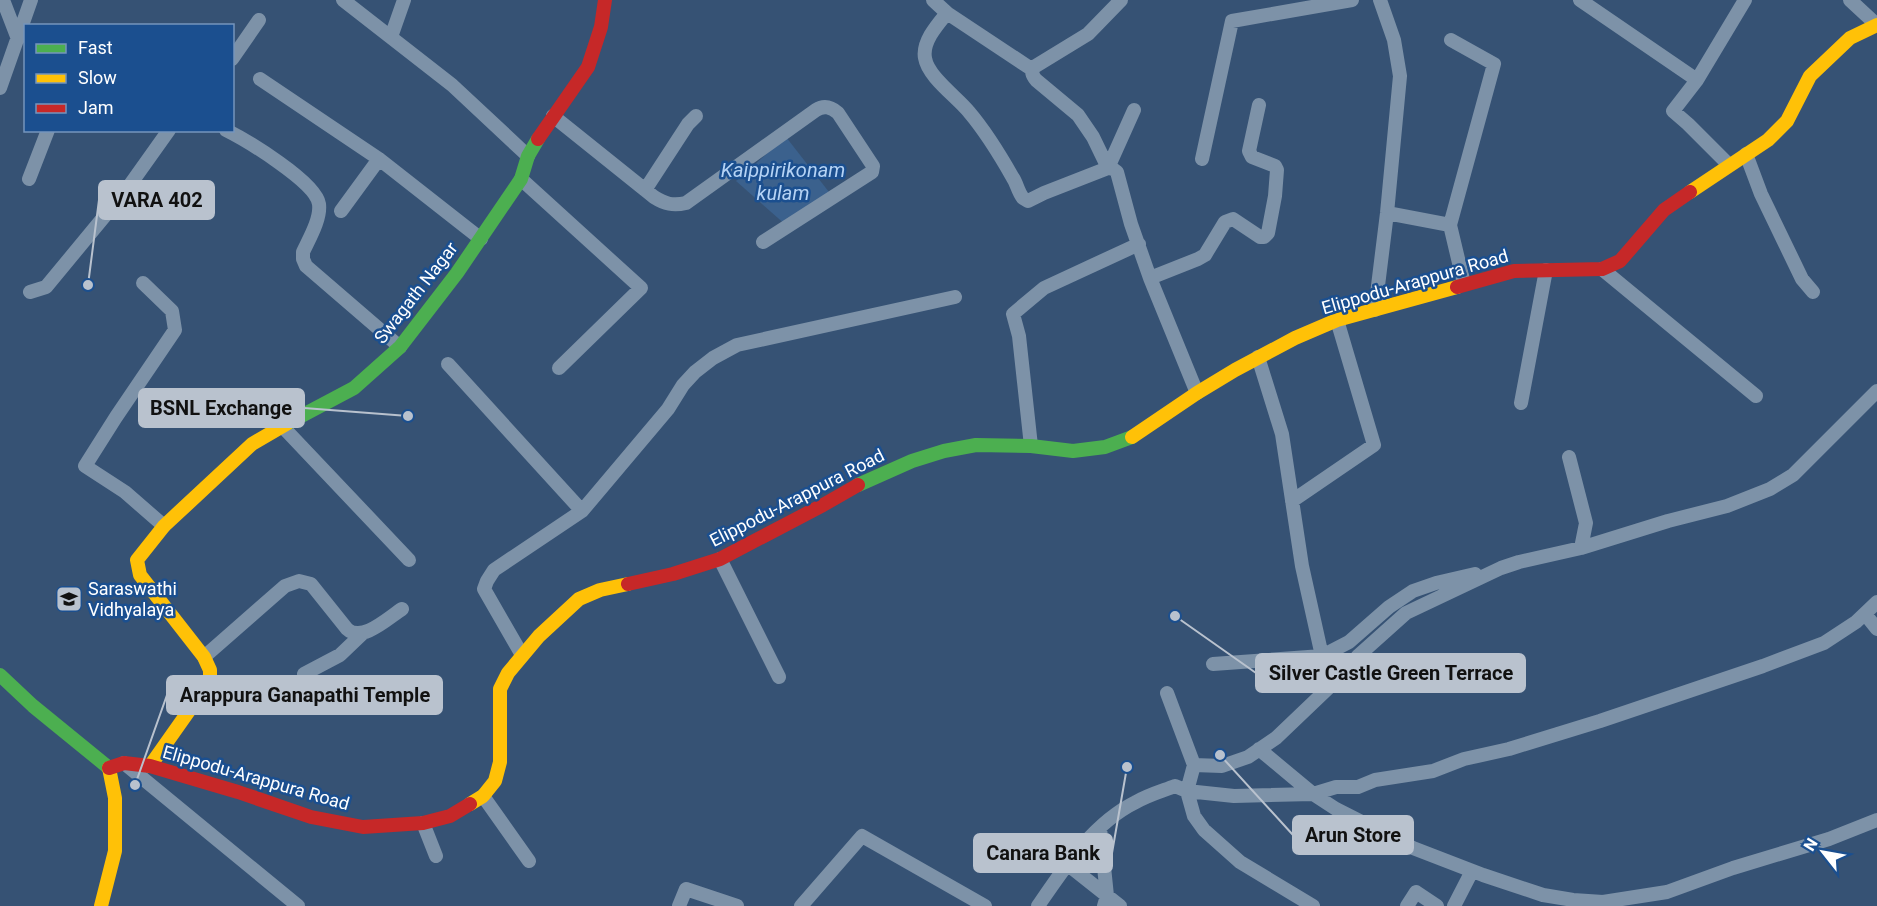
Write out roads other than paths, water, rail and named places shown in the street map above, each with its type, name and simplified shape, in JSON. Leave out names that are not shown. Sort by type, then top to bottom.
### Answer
[{"type":"street","points":[[0,88],[21,34],[3,0]]},
{"type":"street","points":[[24,24],[32,0]]},
{"type":"street","points":[[343,0],[452,85],[528,156]]},
{"type":"street","points":[[391,37],[404,0]]},
{"type":"street","name":"Swagath Nagar","points":[[204,657],[140,576],[137,560],[164,526],[252,444],[354,388],[400,347],[481,239],[521,179],[528,156],[588,67],[601,27],[605,0]]},
{"type":"street","points":[[933,0],[947,13],[1033,70]]},
{"type":"street","points":[[1108,168],[1093,137],[1078,115],[1036,80],[1033,70],[1034,67],[1088,34],[1121,0]]},
{"type":"street","points":[[1202,159],[1232,21],[1352,0]]},
{"type":"street","points":[[1375,310],[1400,76],[1394,40],[1380,0]]},
{"type":"street","points":[[1580,0],[1697,80]]},
{"type":"street","points":[[1729,165],[1673,111],[1697,80],[1745,0]]},
{"type":"street","points":[[1756,396],[1602,269],[1620,261],[1664,210],[1768,140],[1787,121],[1810,76],[1850,38],[1877,25],[1850,0]]},
{"type":"street","points":[[947,13],[933,30],[926,48],[925,59],[936,79],[969,111],[997,151],[1023,198],[1028,201],[1108,168],[1117,172],[1131,224],[1150,279],[1197,393]]},
{"type":"street","points":[[234,57],[259,20]]},
{"type":"street","points":[[1451,40],[1494,64],[1450,225],[1464,284]]},
{"type":"street","points":[[260,79],[379,159],[481,239]]},
{"type":"street","points":[[1150,279],[1205,255],[1225,222],[1230,219],[1260,237],[1268,233],[1277,170],[1275,166],[1252,157],[1249,151],[1259,105]]},
{"type":"street","points":[[553,116],[645,190],[662,202],[678,205],[686,202],[816,110],[822,107],[833,109],[873,166],[872,172],[763,242]]},
{"type":"street","points":[[1108,168],[1134,110]]},
{"type":"street","points":[[645,190],[688,124],[696,116]]},
{"type":"street","points":[[29,179],[47,132]]},
{"type":"street","points":[[30,292],[46,287],[127,189],[168,132]]},
{"type":"street","points":[[229,132],[273,158],[302,181],[315,195],[319,203],[319,212],[303,252],[306,266],[400,347]]},
{"type":"street","points":[[1746,154],[1761,194],[1802,279],[1813,292]]},
{"type":"street","points":[[341,211],[379,159]]},
{"type":"street","points":[[521,179],[641,288],[559,368]]},
{"type":"street","points":[[1387,213],[1450,225]]},
{"type":"street","points":[[1031,446],[1019,336],[1012,314],[1044,288],[1139,244]]},
{"type":"street","name":"Elippodu-Arappura Road","points":[[109,768],[124,763],[150,766],[311,817],[363,827],[423,823],[450,816],[483,796],[495,781],[500,762],[499,701],[501,689],[508,674],[539,636],[579,599],[600,590],[673,574],[720,559],[823,505],[850,488],[912,461],[976,445],[1031,446],[1073,451],[1105,447],[1134,436],[1197,393],[1258,357],[1337,320],[1514,271],[1602,269]]},
{"type":"street","points":[[1521,403],[1546,270]]},
{"type":"street","points":[[142,283],[172,311],[175,330],[85,466],[125,492],[164,526]]},
{"type":"street","points":[[522,655],[484,589],[487,581],[494,570],[582,511],[668,410],[683,385],[695,372],[713,358],[737,345],[955,297]]},
{"type":"street","points":[[1292,501],[1374,445],[1337,320]]},
{"type":"street","points":[[1258,357],[1282,435],[1302,566],[1322,656]]},
{"type":"street","points":[[448,364],[582,511]]},
{"type":"street","points":[[1213,664],[1322,656],[1348,642],[1389,607],[1413,591],[1436,583],[1581,548],[1727,506],[1770,489],[1793,475],[1877,391]]},
{"type":"street","points":[[282,426],[409,560]]},
{"type":"street","points":[[1569,457],[1586,522],[1581,548]]},
{"type":"street","points":[[720,559],[779,677]]},
{"type":"street","points":[[1194,765],[1222,766],[1248,757],[1276,738],[1342,675],[1358,656],[1406,613],[1501,568]]},
{"type":"street","points":[[150,766],[210,681],[210,670],[204,657],[285,586],[299,581],[307,582],[314,587],[350,632],[362,634]]},
{"type":"street","points":[[1038,906],[1067,864],[1100,828],[1124,809],[1175,786],[1186,791],[1234,796],[1313,794],[1336,787],[1358,787],[1375,780],[1433,771],[1464,759],[1509,749],[1600,721],[1824,643],[1856,622],[1877,602]]},
{"type":"street","points":[[304,674],[340,655],[362,634],[402,609]]},
{"type":"street","points":[[1865,614],[1877,629]]},
{"type":"street","points":[[0,675],[33,706],[109,768],[115,798],[115,851],[101,906]]},
{"type":"street","points":[[1167,693],[1194,765],[1186,791],[1194,816],[1204,830],[1240,862],[1314,906]]},
{"type":"street","points":[[1259,749],[1313,794],[1336,809],[1413,849],[1543,895],[1573,900],[1603,902],[1667,892],[1733,868],[1829,839],[1877,820]]},
{"type":"street","points":[[124,763],[294,905]]},
{"type":"street","points":[[483,796],[529,861]]},
{"type":"street","points":[[423,823],[436,856]]},
{"type":"street","points":[[1100,828],[1106,901]]},
{"type":"street","points":[[801,906],[862,836],[985,906]]},
{"type":"street","points":[[1067,864],[1106,901],[1120,906]]},
{"type":"street","points":[[1454,906],[1472,871]]},
{"type":"street","points":[[679,906],[686,889],[737,906]]},
{"type":"street","points":[[1407,906],[1416,892],[1437,906]]},
{"type":"water","name":"Kaippirikonam kulam","points":[[786,137],[829,192],[787,226],[736,181]]},
{"type":"place","name":"VARA 402","points":[[88,285]]},
{"type":"place","name":"BSNL Exchange","points":[[408,416]]},
{"type":"place","name":"Saraswathi Vidhyalaya","points":[[69,599]]},
{"type":"place","name":"Silver Castle Green Terrace","points":[[1175,616]]},
{"type":"place","name":"Arun Store","points":[[1220,755]]},
{"type":"place","name":"Canara Bank","points":[[1127,767]]},
{"type":"place","name":"Arappura Ganapathi Temple","points":[[135,785]]}]
